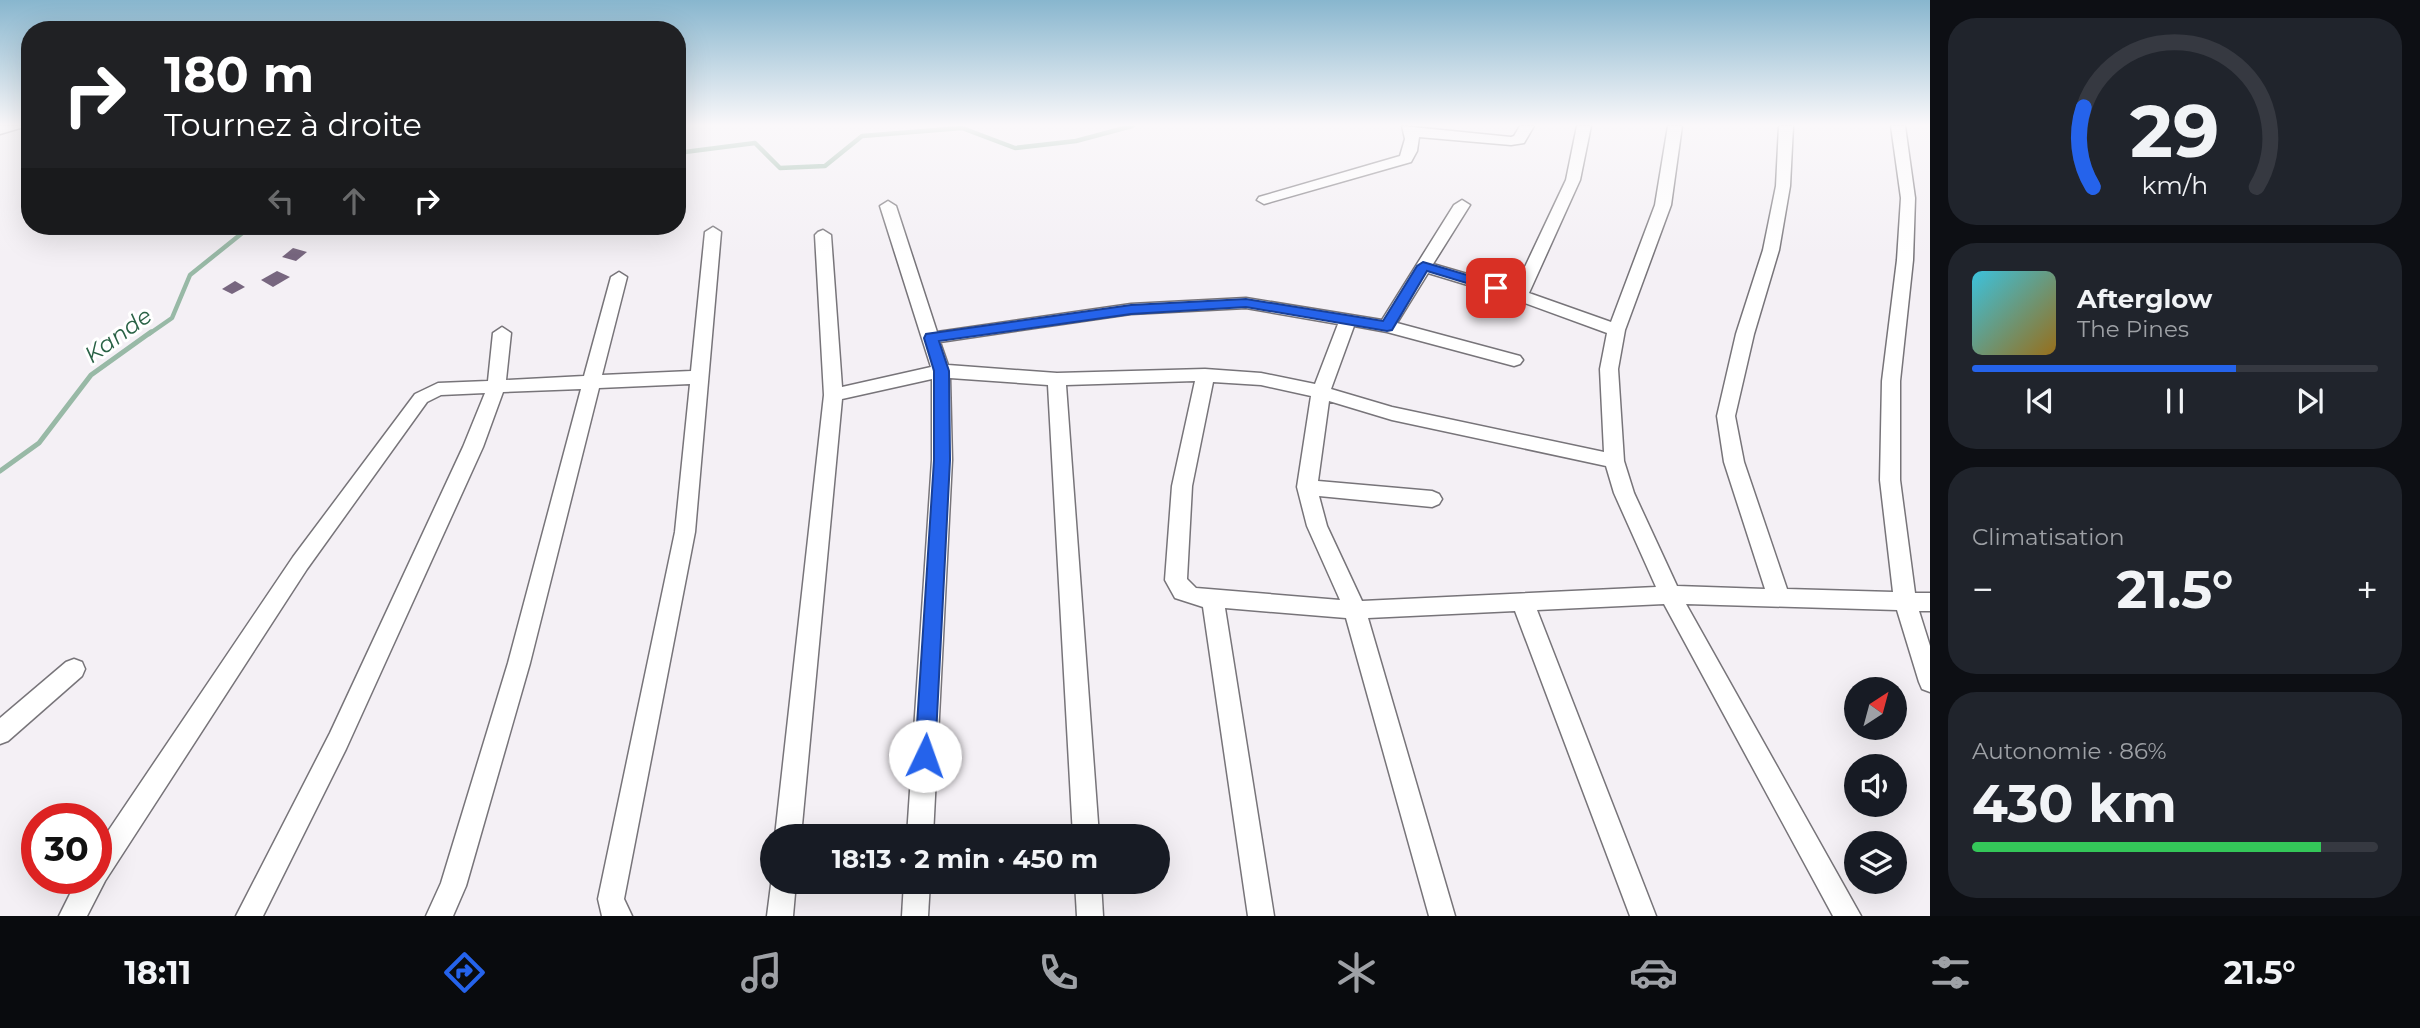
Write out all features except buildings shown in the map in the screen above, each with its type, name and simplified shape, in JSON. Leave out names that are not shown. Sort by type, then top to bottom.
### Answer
[{"type":"street","points":[[1264,200],[1372,169]]},
{"type":"street","points":[[1520,295],[1573,180],[1575,169]]},
{"type":"street","points":[[1669,169],[1663,205],[1616,330],[1609,369],[1614,461],[1624,493],[1670,595],[1848,916]]},
{"type":"street","points":[[1779,598],[1734,462],[1726,416],[1745,334],[1771,250],[1784,169]]},
{"type":"street","points":[[1904,169],[1908,198],[1905,260],[1891,381],[1890,480],[1905,602],[1930,682]]},
{"type":"street","points":[[888,205],[942,371],[942,460],[921,824]]},
{"type":"street","points":[[1387,326],[1462,205]]},
{"type":"street","points":[[619,916],[615,914],[611,899],[685,532],[713,232]]},
{"type":"street","points":[[789,824],[833,395],[823,235]]},
{"type":"street","points":[[1423,266],[1520,295],[1616,330]]},
{"type":"street","points":[[439,916],[453,886],[519,663],[619,277]]},
{"type":"street","points":[[931,338],[1131,309],[1246,303],[1387,326],[1514,360]]},
{"type":"street","points":[[1349,318],[1321,392],[1307,487],[1317,526],[1355,610],[1442,916]]},
{"type":"street","points":[[249,916],[338,741],[472,447],[496,388],[502,333]]},
{"type":"street","points":[[833,395],[942,371],[1057,379],[1205,375],[1261,379],[1321,392],[1392,414],[1614,461]]},
{"type":"street","points":[[1205,375],[1182,486],[1176,580],[1182,592],[1194,597],[1355,610],[1670,595],[1930,602]]},
{"type":"street","points":[[112,848],[300,563],[421,398],[438,389],[701,377]]},
{"type":"street","points":[[1057,379],[1085,824]]},
{"type":"street","points":[[1307,487],[1432,499]]},
{"type":"street","points":[[1213,598],[1261,916]]},
{"type":"street","points":[[1523,603],[1643,916]]},
{"type":"street","points":[[0,733],[75,669]]},
{"type":"street","points":[[72,916],[84,894]]},
{"type":"street","points":[[780,916],[782,894]]},
{"type":"street","points":[[915,916],[916,894]]},
{"type":"street","points":[[1089,894],[1090,916]]},
{"type":"waterway","name":"Kande","points":[[149,334],[172,318],[190,275],[240,235]]},
{"type":"waterway","name":"Kande","points":[[0,471],[39,443],[91,375],[151,332]]},
{"type":"route","points":[[925,756],[942,460],[942,371],[931,338],[1131,309],[1246,303],[1387,326],[1423,266],[1496,288]]}]
